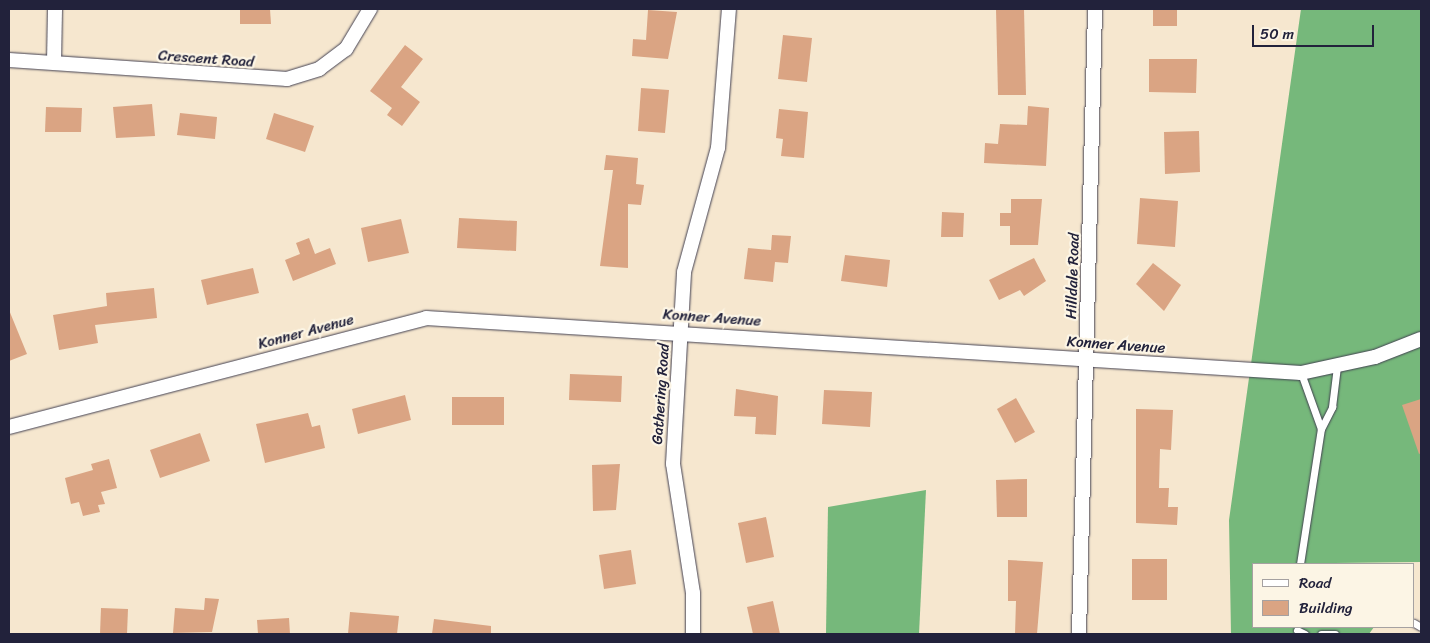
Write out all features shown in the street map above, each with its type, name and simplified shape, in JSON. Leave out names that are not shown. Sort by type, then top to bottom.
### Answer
[{"type":"street","points":[[54,62],[55,9]]},
{"type":"street","name":"Crescent Road","points":[[9,60],[287,79],[319,69],[346,49],[370,9]]},
{"type":"street","name":"Gathering Road","points":[[693,634],[693,593],[674,473],[684,272],[718,148],[729,9]]},
{"type":"street","name":"Hilldale Road","points":[[1079,634],[1095,9]]},
{"type":"street","name":"Konner Avenue","points":[[9,427],[426,318],[682,332],[1302,373],[1336,368],[1421,339]]},
{"type":"lane","points":[[1300,563],[1321,429],[1332,407],[1336,368]]},
{"type":"lane","points":[[1302,373],[1321,429]]},
{"type":"lane","points":[[1297,630],[1305,634]]},
{"type":"lane","points":[[1321,634],[1335,634]]},
{"type":"green space","points":[[1301,9],[1421,9],[1421,562],[1252,563],[1252,628],[1373,628],[1369,634],[1231,634],[1229,520]]},
{"type":"green space","points":[[926,490],[919,634],[826,634],[828,507]]},
{"type":"building","points":[[240,9],[270,9],[271,24],[240,24]]},
{"type":"building","points":[[996,9],[1024,9],[1026,95],[998,95]]},
{"type":"building","points":[[1153,9],[1177,9],[1177,26],[1153,26]]},
{"type":"building","points":[[648,10],[677,12],[668,59],[632,56],[633,39],[646,40]]},
{"type":"building","points":[[783,35],[812,38],[807,82],[778,79]]},
{"type":"building","points":[[405,45],[423,59],[401,87],[420,102],[402,126],[387,115],[392,108],[370,91]]},
{"type":"building","points":[[1149,59],[1197,59],[1196,93],[1149,92]]},
{"type":"building","points":[[641,88],[669,90],[665,133],[638,131]]},
{"type":"building","points":[[152,104],[155,136],[116,138],[113,107]]},
{"type":"building","points":[[1028,106],[1049,108],[1046,166],[984,163],[985,143],[998,144],[1000,124],[1027,125]]},
{"type":"building","points":[[46,107],[82,108],[81,132],[45,132]]},
{"type":"building","points":[[779,109],[808,112],[804,158],[781,156],[783,139],[776,138]]},
{"type":"building","points":[[180,113],[217,117],[215,139],[177,135]]},
{"type":"building","points":[[274,113],[314,126],[305,152],[266,139]]},
{"type":"building","points":[[1199,131],[1200,172],[1165,174],[1164,132]]},
{"type":"building","points":[[606,155],[638,158],[636,184],[644,185],[641,205],[628,204],[628,268],[600,266],[613,170],[604,170]]},
{"type":"building","points":[[1140,198],[1178,201],[1175,247],[1137,244]]},
{"type":"building","points":[[1011,199],[1042,199],[1038,245],[1010,245],[1010,226],[1000,226],[1000,213],[1011,213]]},
{"type":"building","points":[[942,212],[964,213],[963,237],[941,237]]},
{"type":"building","points":[[459,218],[517,221],[516,251],[457,248]]},
{"type":"building","points":[[401,219],[409,253],[368,262],[361,228]]},
{"type":"building","points":[[772,235],[791,236],[788,263],[775,262],[773,282],[744,279],[748,248],[771,250]]},
{"type":"building","points":[[309,238],[315,254],[330,248],[336,264],[293,281],[285,260],[300,254],[296,243]]},
{"type":"building","points":[[845,255],[890,260],[887,287],[841,281]]},
{"type":"building","points":[[1034,258],[1046,281],[1024,296],[1020,290],[999,300],[989,280]]},
{"type":"building","points":[[1153,263],[1181,285],[1164,311],[1136,284]]},
{"type":"building","points":[[253,268],[259,293],[207,305],[201,280]]},
{"type":"building","points":[[154,288],[157,318],[95,325],[98,343],[59,350],[53,315],[107,306],[106,293]]},
{"type":"building","points":[[9,310],[27,354],[9,361]]},
{"type":"building","points":[[570,374],[622,376],[621,402],[569,400]]},
{"type":"building","points":[[736,389],[778,396],[776,435],[755,434],[756,417],[734,416]]},
{"type":"building","points":[[824,390],[872,392],[870,427],[822,424]]},
{"type":"building","points":[[405,395],[411,420],[358,434],[352,409]]},
{"type":"building","points":[[452,397],[504,397],[504,425],[452,425]]},
{"type":"building","points":[[1016,398],[1035,432],[1015,443],[997,409]]},
{"type":"building","points":[[1421,399],[1421,453],[1419,454],[1402,405]]},
{"type":"building","points":[[1136,409],[1173,410],[1171,450],[1160,449],[1159,488],[1169,488],[1168,507],[1178,507],[1177,525],[1136,523]]},
{"type":"building","points":[[308,413],[312,427],[320,425],[325,448],[265,463],[256,424]]},
{"type":"building","points":[[200,433],[210,461],[160,478],[150,450]]},
{"type":"building","points":[[109,459],[117,488],[101,492],[105,504],[98,505],[100,512],[83,516],[79,502],[71,504],[65,478],[93,470],[91,464]]},
{"type":"building","points":[[620,464],[616,510],[593,511],[592,465]]},
{"type":"building","points":[[1027,479],[1027,517],[997,517],[996,480]]},
{"type":"building","points":[[766,517],[774,557],[746,563],[738,523]]},
{"type":"building","points":[[631,550],[636,584],[604,589],[599,555]]},
{"type":"building","points":[[1132,559],[1167,559],[1167,600],[1132,600]]},
{"type":"building","points":[[1008,560],[1043,562],[1037,634],[1015,634],[1016,601],[1008,601]]},
{"type":"building","points":[[205,598],[219,599],[212,632],[173,633],[175,608],[204,610]]},
{"type":"building","points":[[773,601],[780,634],[753,634],[747,607]]},
{"type":"building","points":[[101,608],[128,609],[127,634],[100,634]]},
{"type":"building","points":[[350,612],[399,616],[397,634],[348,634]]},
{"type":"building","points":[[289,618],[290,634],[258,634],[257,620]]},
{"type":"building","points":[[434,619],[491,626],[491,634],[432,634]]}]
